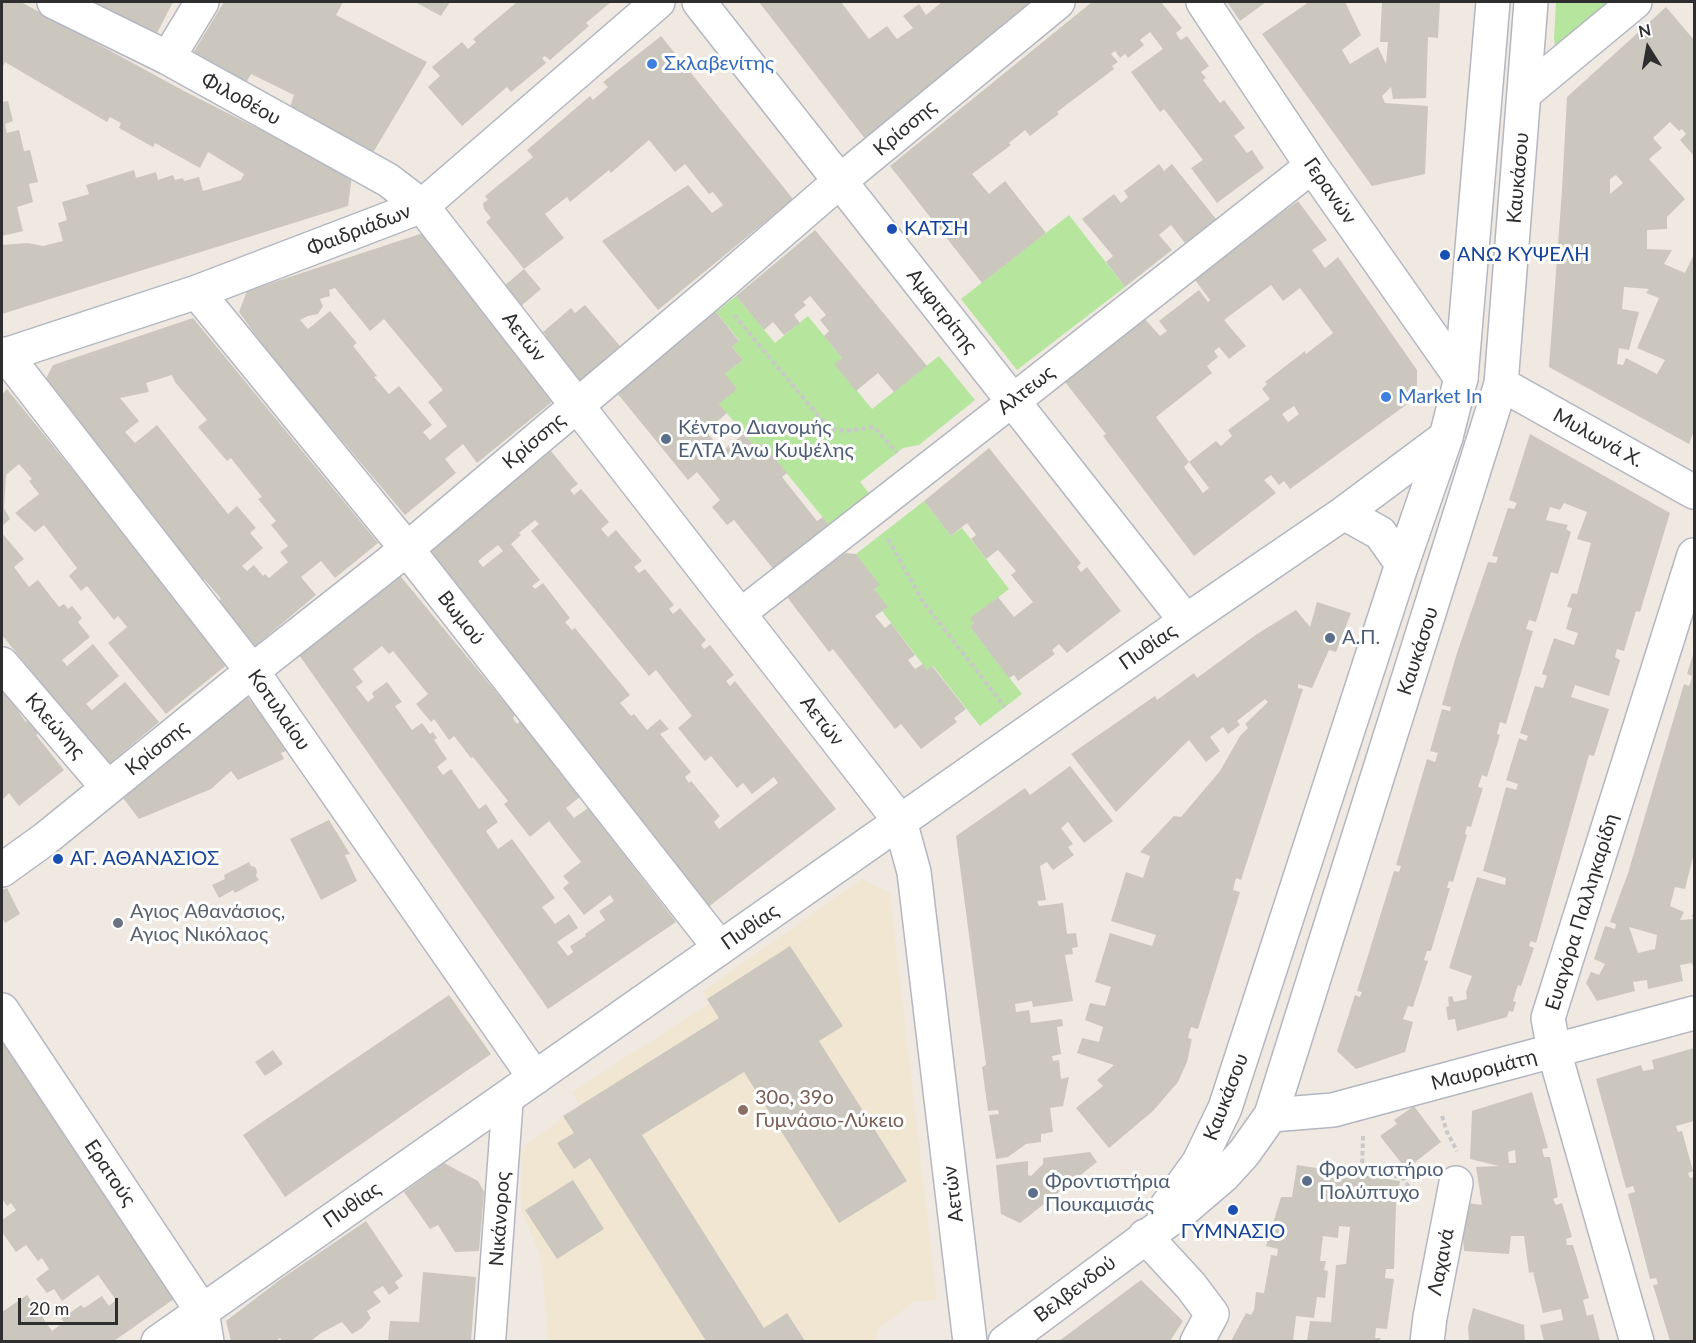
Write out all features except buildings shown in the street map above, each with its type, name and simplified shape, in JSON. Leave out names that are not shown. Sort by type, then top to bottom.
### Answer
[{"type":"street","name":"Φιλοθέου","points":[[54,2],[168,58],[388,180],[422,206]]},
{"type":"street","points":[[168,58],[202,2]]},
{"type":"street","name":"Φαιδριάδων","points":[[3,355],[197,292],[422,206],[658,2]]},
{"type":"street","name":"Αμφιτρίτης","points":[[699,2],[1186,621]]},
{"type":"street","name":"Κρίσσης","points":[[2,870],[45,839],[407,549],[840,181],[1058,2]]},
{"type":"street","name":"Γερανών","points":[[1203,2],[1312,166],[1461,378]]},
{"type":"street","name":"Καυκάσου","points":[[1145,1236],[1199,1162],[1226,1108],[1402,564],[1446,437],[1461,378],[1493,2]]},
{"type":"street","name":"Καυκάσου","points":[[1145,1236],[1188,1206],[1223,1176],[1244,1153],[1271,1115],[1501,384],[1531,2]]},
{"type":"street","points":[[1525,93],[1635,2]]},
{"type":"street","name":"Αλτεως","points":[[740,614],[1312,166]]},
{"type":"street","name":"Αετών","points":[[422,206],[900,821],[914,872],[970,1341]]},
{"type":"street","name":"Βωμού","points":[[197,292],[407,549],[720,948]]},
{"type":"street","name":"Κοτυλαίου","points":[[3,355],[252,671],[535,1078]]},
{"type":"street","name":"Μυλωνά Χ.","points":[[1501,384],[1695,492]]},
{"type":"street","name":"Πυθίας","points":[[158,1341],[204,1326],[508,1096],[1344,513],[1446,437]]},
{"type":"street","points":[[1344,513],[1380,533],[1402,564]]},
{"type":"street","name":"Ευαγόρα Παλληκαρίδη","points":[[1637,1341],[1554,1051],[1548,1018],[1695,555]]},
{"type":"street","name":"Κλεώνης","points":[[2,664],[108,788]]},
{"type":"street","name":"Ερατούς","points":[[2,1010],[204,1326]]},
{"type":"street","name":"Μαυρομάτη","points":[[1271,1115],[1332,1110],[1695,1013]]},
{"type":"street","name":"Νικάνορος","points":[[490,1341],[508,1096]]},
{"type":"street","name":"Λαχανά","points":[[1427,1341],[1456,1183]]},
{"type":"street","points":[[1145,1236],[1212,1314],[1197,1341]]},
{"type":"street","name":"Βελβενδού","points":[[1005,1341],[1145,1236]]},
{"type":"path","points":[[714,290],[820,419],[833,429],[846,431],[874,427],[915,477]]},
{"type":"path","points":[[870,512],[898,555],[923,602],[1026,733]]},
{"type":"path","points":[[1433,1084],[1447,1132],[1459,1155],[1460,1167],[1456,1183]]},
{"type":"path","points":[[1362,1171],[1402,1177]]},
{"type":"shaded area","name":"30ο, 39ο Γυμνάσιο-Λύκειο","points":[[862,879],[890,893],[937,1300],[915,1301],[879,1328],[874,1341],[549,1341],[540,1254],[521,1209],[522,1148],[580,1105],[572,1092],[710,1003],[702,992]]},
{"type":"green space","points":[[1556,2],[1609,2],[1560,46],[1555,47]]},
{"type":"green space","points":[[1069,215],[1125,287],[1017,370],[961,299]]},
{"type":"green space","points":[[736,296],[775,343],[808,316],[842,358],[835,364],[872,409],[939,356],[975,400],[919,445],[903,448],[860,482],[869,493],[829,525],[762,443],[756,448],[719,404],[725,374],[743,360],[732,347],[739,340],[716,312]]},
{"type":"green space","points":[[924,501],[951,536],[962,528],[1009,589],[971,618],[974,623],[970,627],[1022,694],[980,726],[933,666],[927,670],[882,611],[887,607],[874,589],[879,585],[856,554]]},
{"type":"place","name":"Σκλαβενίτης","points":[[652,64]]},
{"type":"place","name":"ΚΑΤΣΗ","points":[[892,229]]},
{"type":"place","name":"ΑΝΩ ΚΥΨΕΛΗ","points":[[1445,255]]},
{"type":"place","name":"Market In","points":[[1386,397]]},
{"type":"place","name":"Κέντρο Διανομής ΕΛΤΑ Άνω Κυψέλης","points":[[666,439]]},
{"type":"place","name":"Α.Π.","points":[[1330,638]]},
{"type":"place","name":"ΑΓ. ΑΘΑΝΑΣΙΟΣ","points":[[58,859]]},
{"type":"place","name":"Αγιος Αθανάσιος, Αγιος Νικόλαος","points":[[118,923]]},
{"type":"place","name":"30ο, 39ο Γυμνάσιο-Λύκειο","points":[[743,1110]]},
{"type":"place","name":"Φροντιστήριο Πολύπτυχο","points":[[1307,1181]]},
{"type":"place","name":"Φροντιστήρια Πουκαμισάς","points":[[1033,1193]]},
{"type":"place","name":"ΓΥΜΝΑΣΙΟ","points":[[1233,1210]]}]
